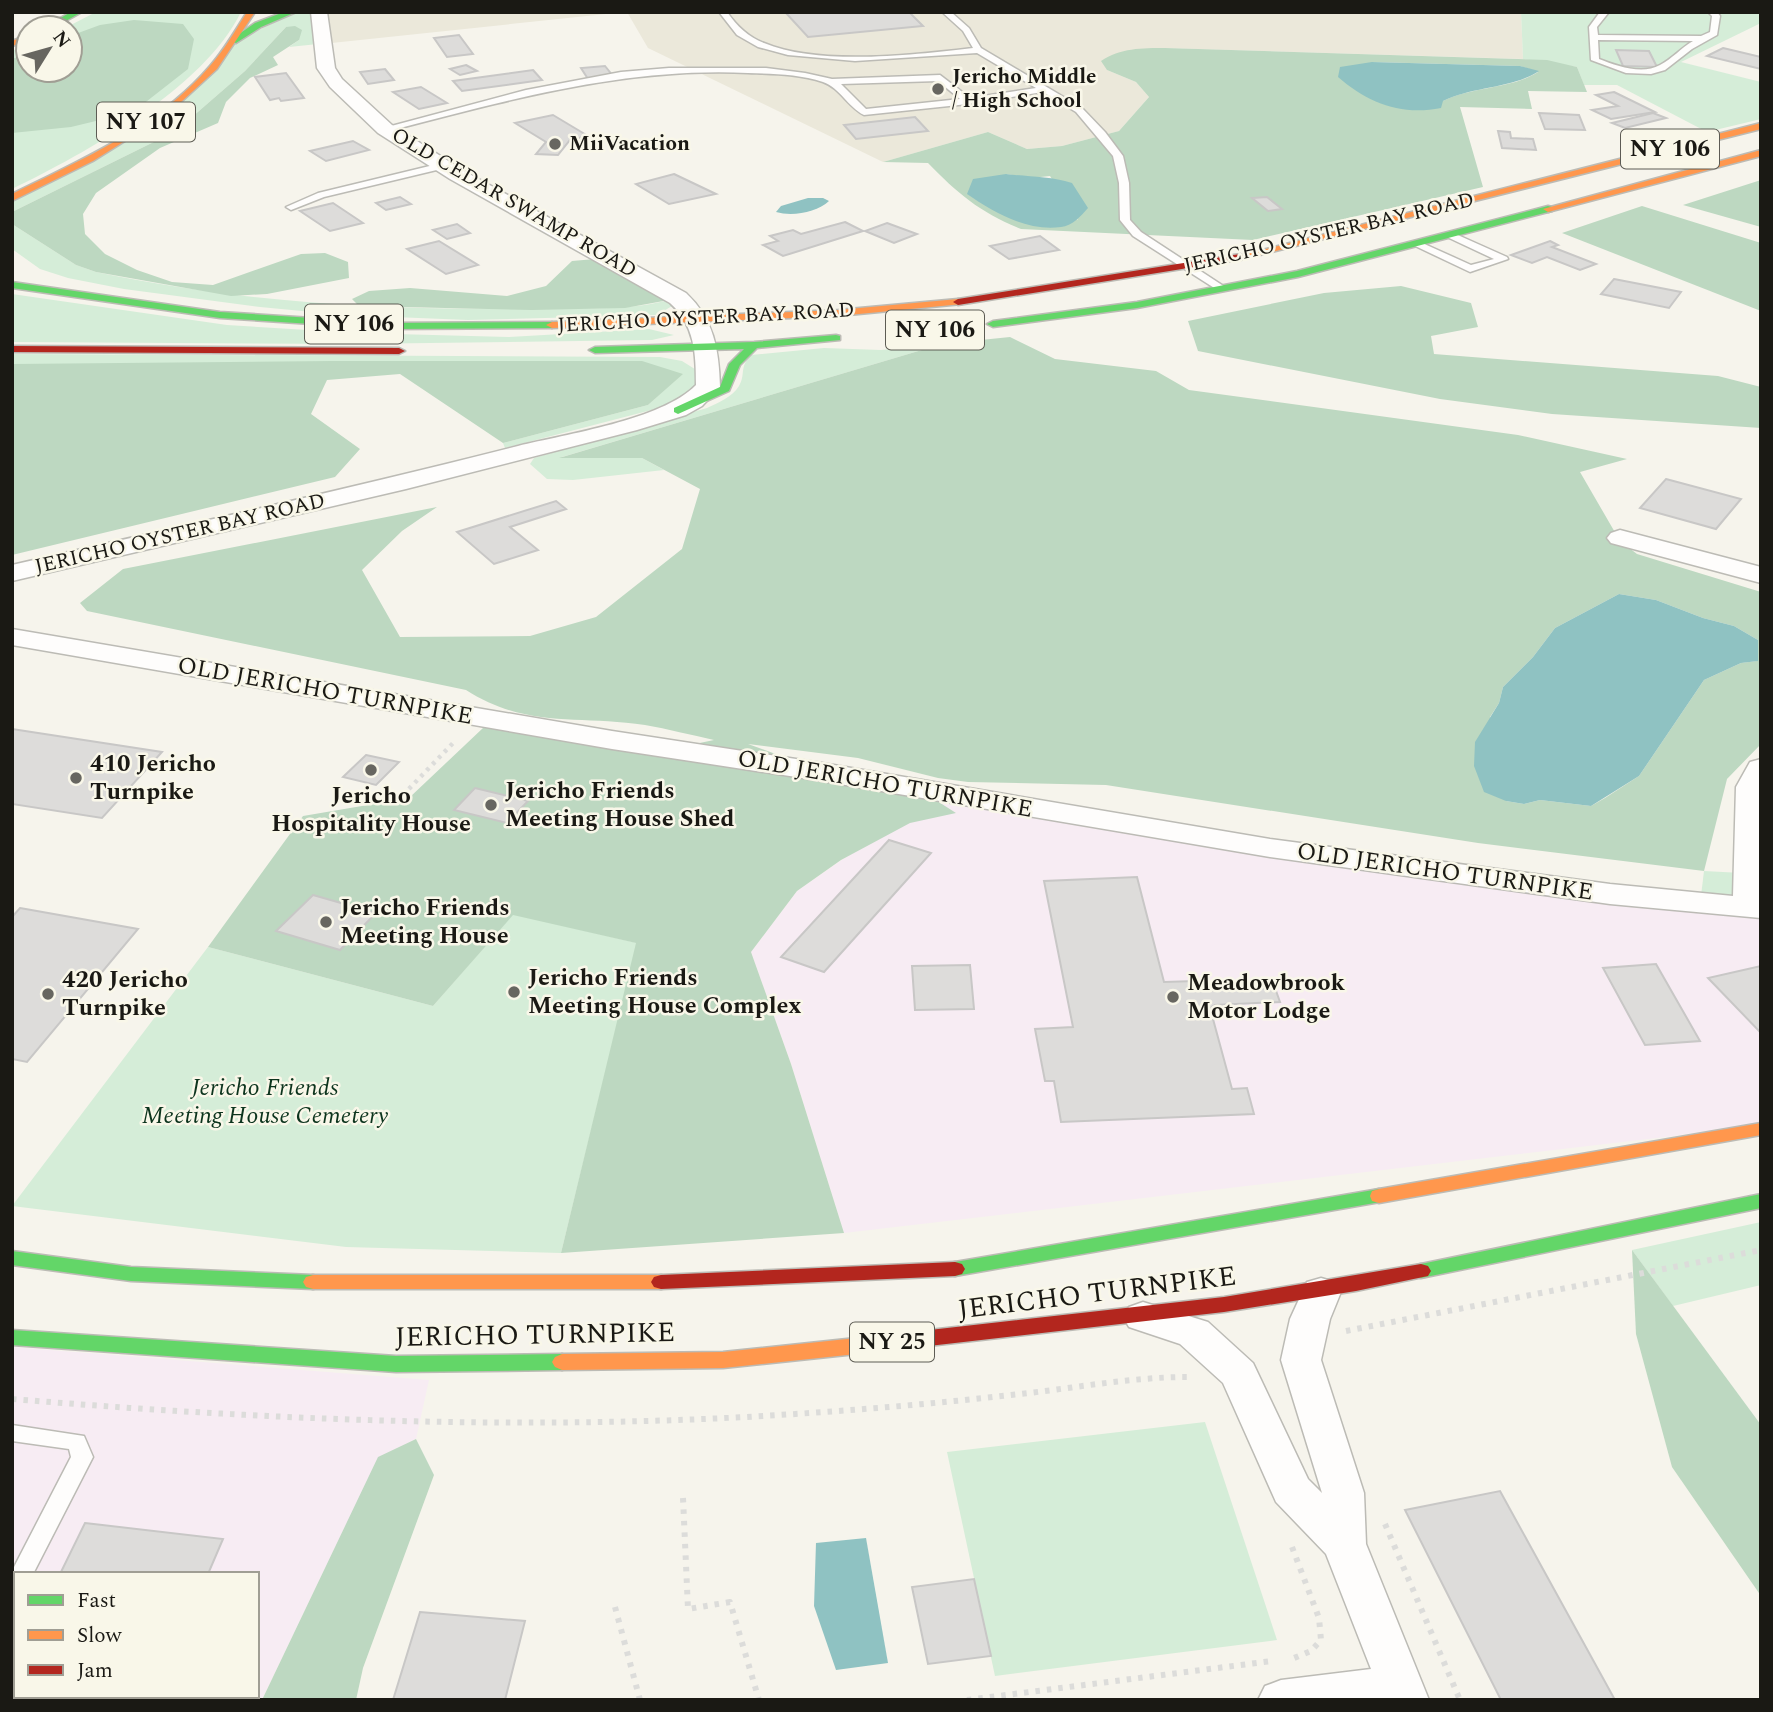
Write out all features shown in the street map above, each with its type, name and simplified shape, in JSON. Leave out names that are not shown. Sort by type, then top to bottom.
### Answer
[{"type":"main road","name":"NY 107","points":[[12,198],[81,162],[158,114],[207,75],[251,12]]},
{"type":"main road","points":[[233,41],[258,25],[292,12]]},
{"type":"main road","name":"JERICHO OYSTER BAY ROAD","points":[[12,285],[220,315],[389,326],[579,325],[698,320],[838,313],[975,301],[1190,267],[1280,249],[1761,126]]},
{"type":"main road","name":"JERICHO OYSTER BAY ROAD","points":[[973,326],[1137,305],[1223,289],[1416,244],[1761,153]]},
{"type":"main road","points":[[1487,197],[1529,215]]},
{"type":"main road","points":[[12,272],[54,289]]},
{"type":"main road","name":"JERICHO OYSTER BAY ROAD","points":[[576,351],[754,345],[850,337]]},
{"type":"main road","points":[[678,410],[726,389],[729,370],[736,360],[754,345]]},
{"type":"main road","name":"NY 106","points":[[12,349],[413,351]]},
{"type":"main road","name":"JERICHO TURNPIKE","points":[[12,1258],[131,1274],[271,1282],[676,1282],[958,1269],[1761,1129]]},
{"type":"main road","name":"JERICHO TURNPIKE","points":[[12,1337],[396,1364],[723,1360],[1142,1317],[1321,1292],[1761,1201]]},
{"type":"street","name":"OLD CEDAR SWAMP ROAD","points":[[319,12],[326,68],[336,83],[385,129],[442,166],[678,298],[692,308],[706,347]]},
{"type":"street","name":"JERICHO OYSTER BAY ROAD","points":[[12,573],[419,478],[678,410],[694,401],[708,387],[706,347]]},
{"type":"street","points":[[1620,538],[1761,575]]},
{"type":"street","name":"OLD JERICHO TURNPIKE","points":[[12,637],[1270,848],[1610,894],[1755,907]]},
{"type":"street","points":[[1755,907],[1751,787],[1761,768]]},
{"type":"street","points":[[1321,1292],[1310,1319],[1301,1360],[1343,1493],[1344,1544],[1403,1693]]},
{"type":"street","points":[[1142,1317],[1194,1332],[1239,1374],[1292,1490],[1344,1544]]},
{"type":"street","points":[[1284,1673],[1403,1693]]},
{"type":"lane","points":[[723,12],[741,34],[759,43],[789,52],[827,58],[872,58],[978,50]]},
{"type":"lane","points":[[946,12],[966,30],[978,50],[1079,110],[1118,156],[1124,183],[1125,220],[1137,234],[1223,289]]},
{"type":"lane","points":[[1605,12],[1593,27],[1595,60],[1632,71],[1657,70],[1714,33],[1716,16],[1712,12]]},
{"type":"lane","points":[[1594,37],[1703,39]]},
{"type":"lane","points":[[385,129],[502,96],[563,83],[689,68],[794,74],[831,82],[940,78],[968,101]]},
{"type":"lane","points":[[831,82],[864,113],[1046,89]]},
{"type":"lane","points":[[290,207],[321,195],[442,166]]},
{"type":"lane","points":[[1416,244],[1470,269],[1503,259],[1451,235]]},
{"type":"lane","points":[[12,1433],[77,1442],[82,1457],[23,1572]]},
{"type":"path","points":[[403,795],[479,717]]},
{"type":"path","points":[[1337,1336],[1346,1331],[1761,1250]]},
{"type":"path","points":[[12,1399],[239,1416],[477,1425],[719,1418],[1041,1392],[1151,1376],[1190,1377],[1199,1382]]},
{"type":"path","points":[[683,1498],[688,1609],[730,1602],[759,1700]]},
{"type":"path","points":[[1380,1512],[1460,1700]]},
{"type":"path","points":[[967,1700],[1284,1673],[1321,1640],[1320,1618],[1292,1544]]},
{"type":"path","points":[[615,1608],[640,1700]]},
{"type":"shaded area","points":[[319,12],[625,12],[322,44]]},
{"type":"shaded area","name":"Jericho Middle / High School","points":[[627,12],[1521,12],[1523,59],[1165,48],[1107,70],[1136,82],[1149,97],[1119,131],[1062,146],[1027,149],[988,132],[883,162],[648,48]]},
{"type":"shaded area","points":[[911,790],[1761,909],[1761,1122],[1674,1136],[844,1233],[791,1064],[751,952],[797,891],[888,828]]},
{"type":"shaded area","points":[[12,1347],[429,1380],[416,1439],[378,1458],[262,1700],[12,1700]]},
{"type":"green space","points":[[96,12],[241,12],[224,40],[200,67],[172,92],[107,137],[12,189],[12,51],[14,50],[14,84],[84,84],[84,18]]},
{"type":"green space","points":[[296,12],[317,12],[318,44],[289,47],[299,40],[286,27],[245,71],[176,131],[12,212],[12,202],[164,114],[234,42]]},
{"type":"green space","points":[[1521,12],[1761,12],[1761,23],[1681,62],[1761,82],[1761,119],[1707,132],[1617,85],[1584,85],[1577,67],[1523,59]]},
{"type":"green space","points":[[134,20],[183,24],[194,39],[188,69],[133,112],[71,127],[12,133],[12,59],[14,58],[14,84],[84,84],[84,31],[100,25]]},
{"type":"green space","points":[[295,26],[302,30],[299,40],[273,57],[278,65],[250,78],[226,102],[218,123],[160,148],[96,193],[83,214],[85,234],[105,254],[137,270],[172,282],[213,285],[301,254],[325,253],[348,262],[349,278],[267,294],[231,296],[96,272],[76,265],[12,224],[12,212],[176,131],[245,71],[286,27]]},
{"type":"green space","points":[[1156,48],[1547,60],[1577,67],[1587,92],[1528,91],[1532,109],[1460,107],[1483,187],[1253,240],[1021,229],[971,202],[928,163],[883,162],[988,132],[1027,149],[1062,146],[1119,131],[1149,97],[1136,82],[1107,70],[1101,61],[1124,51]],"holes":[[[1372,62],[1520,66],[1538,72],[1516,82],[1443,101]],[[1006,174],[1031,178],[1050,176],[1078,220]]]},
{"type":"green space","points":[[1761,180],[1761,227],[1683,205]]},
{"type":"green space","points":[[1642,206],[1761,243],[1761,311],[1562,233]]},
{"type":"green space","points":[[12,224],[76,265],[96,272],[204,291],[312,302],[421,308],[600,308],[669,300],[672,306],[657,315],[468,320],[344,315],[260,307],[124,289],[68,278],[40,269],[12,249]]},
{"type":"green space","points":[[595,259],[669,300],[625,308],[532,310],[359,306],[352,299],[369,291],[410,288],[507,296],[546,286],[572,261]]},
{"type":"green space","points":[[1401,286],[1471,303],[1478,327],[1431,336],[1434,354],[1718,376],[1761,387],[1761,428],[1552,414],[1440,399],[1198,351],[1188,321],[1324,293]]},
{"type":"green space","points":[[12,294],[227,325],[357,333],[509,337],[649,329],[674,335],[652,340],[350,344],[12,342]]},
{"type":"green space","points":[[1010,337],[1055,359],[1156,371],[1189,390],[1518,435],[1627,459],[1580,472],[1620,541],[1637,554],[1761,592],[1761,744],[1727,779],[1704,871],[1478,843],[1106,785],[968,782],[938,778],[858,758],[748,744],[795,761],[934,799],[956,813],[910,823],[841,860],[797,891],[751,952],[791,1064],[844,1233],[561,1253],[636,943],[513,915],[433,1006],[208,947],[303,816],[409,798],[483,728],[494,724],[690,745],[714,740],[645,725],[532,716],[510,711],[466,690],[87,611],[80,603],[123,569],[437,507],[402,531],[362,570],[400,637],[530,636],[596,617],[682,549],[700,489],[642,458],[559,458],[942,344]],"holes":[[[1619,594],[1656,600],[1703,618],[1734,626],[1758,640],[1757,661],[1741,663],[1704,680],[1639,776],[1591,806],[1540,800],[1524,804],[1506,801],[1490,717],[1499,703],[1503,687],[1533,657],[1555,628]]]},
{"type":"green space","points":[[942,344],[562,457],[642,458],[664,470],[573,480],[547,479],[530,464],[534,458],[716,404],[739,386],[745,363],[751,355],[824,348],[881,350]]},
{"type":"green space","points":[[12,354],[660,357],[682,361],[698,371],[699,385],[686,397],[667,406],[505,448],[503,443],[648,405],[682,374],[12,364]]},
{"type":"green space","points":[[642,361],[683,374],[648,405],[503,443],[400,374],[327,380],[311,414],[360,449],[335,477],[12,555],[12,364]]},
{"type":"green space","points":[[1704,871],[1761,874],[1761,909],[1700,904]]},
{"type":"green space","name":"Jericho Friends Meeting House Cemetery","points":[[513,914],[637,943],[561,1253],[346,1247],[12,1206],[208,947],[433,1006]]},
{"type":"green space","points":[[1761,1222],[1761,1285],[1673,1306],[1632,1250]]},
{"type":"green space","points":[[1632,1250],[1761,1425],[1761,1596],[1672,1467],[1636,1334]]},
{"type":"green space","points":[[1205,1422],[1277,1640],[995,1676],[947,1452]]},
{"type":"green space","points":[[416,1439],[434,1475],[363,1668],[356,1700],[262,1700],[378,1457]]},
{"type":"water","points":[[1372,62],[1520,66],[1539,71],[1517,81],[1455,96],[1443,101],[1441,108],[1412,110],[1399,109],[1373,100],[1338,77],[1340,67]]},
{"type":"water","points":[[1006,174],[1072,183],[1088,208],[1069,225],[1049,228],[1011,219],[967,194],[973,179]]},
{"type":"water","points":[[808,198],[823,198],[829,201],[804,212],[776,212],[781,206]]},
{"type":"water","points":[[1619,594],[1656,600],[1703,618],[1734,626],[1758,640],[1758,661],[1741,663],[1704,680],[1639,776],[1591,806],[1540,800],[1524,804],[1506,801],[1484,792],[1474,766],[1475,742],[1499,703],[1503,687],[1533,657],[1555,628]]},
{"type":"water","points":[[866,1538],[888,1663],[836,1670],[814,1606],[816,1543]]},
{"type":"building","points":[[785,12],[909,12],[923,26],[808,37]]},
{"type":"building","points":[[459,35],[473,54],[447,57],[434,38]]},
{"type":"building","points":[[1723,48],[1761,57],[1761,69],[1707,56]]},
{"type":"building","points":[[1616,50],[1649,51],[1657,67],[1623,66]]},
{"type":"building","points":[[466,65],[477,71],[460,75],[450,69]]},
{"type":"building","points":[[605,66],[613,76],[588,79],[581,68]]},
{"type":"building","points":[[385,69],[394,80],[368,84],[360,72]]},
{"type":"building","points":[[533,70],[542,80],[462,91],[453,81]]},
{"type":"building","points":[[286,73],[304,98],[270,100],[255,77]]},
{"type":"building","points":[[421,87],[447,103],[419,109],[393,92]]},
{"type":"building","points":[[1614,92],[1655,112],[1611,119],[1592,110],[1618,106],[1596,95]]},
{"type":"building","points":[[1539,113],[1579,115],[1585,130],[1545,129]]},
{"type":"building","points":[[1653,113],[1666,118],[1625,128],[1612,123]]},
{"type":"building","points":[[553,115],[588,136],[570,140],[558,155],[536,154],[546,142],[515,123]]},
{"type":"building","points":[[915,117],[928,131],[856,139],[844,125]]},
{"type":"building","points":[[1498,131],[1510,132],[1511,138],[1533,139],[1536,150],[1502,148]]},
{"type":"building","points":[[353,141],[369,150],[326,161],[310,151]]},
{"type":"building","points":[[674,174],[716,194],[669,204],[636,184]]},
{"type":"building","points":[[400,197],[411,204],[386,210],[376,203]]},
{"type":"building","points":[[1267,197],[1282,209],[1268,211],[1252,198]]},
{"type":"building","points":[[333,203],[363,223],[330,231],[300,211]]},
{"type":"building","points":[[845,222],[863,231],[783,256],[763,245],[778,241],[770,236],[793,230],[801,234]]},
{"type":"building","points":[[887,223],[917,234],[894,243],[865,231]]},
{"type":"building","points":[[457,224],[470,233],[447,239],[433,230]]},
{"type":"building","points":[[1040,236],[1059,250],[1009,259],[990,246]]},
{"type":"building","points":[[439,241],[478,265],[446,274],[407,249]]},
{"type":"building","points":[[1550,241],[1558,245],[1552,247],[1596,264],[1580,270],[1547,257],[1532,263],[1511,255]]},
{"type":"building","points":[[1614,279],[1681,292],[1669,308],[1601,294]]},
{"type":"building","points":[[1666,479],[1741,499],[1716,529],[1640,508]]},
{"type":"building","points":[[556,501],[566,509],[510,527],[538,550],[494,564],[457,532]]},
{"type":"building","name":"410 Jericho Turnpike","points":[[12,729],[162,752],[102,818],[12,804]]},
{"type":"building","name":"Jericho Hospitality House","points":[[366,755],[399,762],[376,785],[343,777]]},
{"type":"building","name":"Jericho Friends Meeting House Shed","points":[[475,788],[528,801],[507,823],[454,810]]},
{"type":"building","points":[[889,840],[931,853],[824,972],[781,957]]},
{"type":"building","name":"Meadowbrook Motor Lodge","points":[[1137,877],[1164,982],[1195,981],[1197,991],[1275,988],[1280,1002],[1215,1005],[1210,1008],[1232,1089],[1247,1088],[1254,1114],[1061,1122],[1054,1081],[1045,1081],[1035,1029],[1073,1027],[1044,881]]},
{"type":"building","name":"Jericho Friends Meeting House","points":[[313,895],[376,913],[340,950],[276,931]]},
{"type":"building","name":"420 Jericho Turnpike","points":[[20,908],[138,929],[27,1062],[12,1059],[12,917]]},
{"type":"building","points":[[1656,964],[1700,1041],[1645,1045],[1603,968]]},
{"type":"building","points":[[970,965],[974,1009],[915,1010],[912,966]]},
{"type":"building","points":[[1761,966],[1761,1033],[1708,978]]},
{"type":"building","points":[[1500,1491],[1615,1700],[1501,1700],[1405,1510]]},
{"type":"building","points":[[85,1523],[223,1539],[209,1572],[61,1572]]},
{"type":"building","points":[[974,1579],[991,1656],[928,1664],[912,1587]]},
{"type":"building","points":[[420,1612],[525,1621],[505,1700],[393,1700]]},
{"type":"traffic: fast","points":[[74,14],[78,12]]},
{"type":"traffic: fast","points":[[233,41],[258,25],[292,12]]},
{"type":"traffic: fast","points":[[993,324],[1137,305],[1298,274],[1548,209]]},
{"type":"traffic: fast","points":[[12,285],[220,315],[389,326],[552,325]]},
{"type":"traffic: fast","points":[[595,350],[754,345],[836,338]]},
{"type":"traffic: fast","points":[[678,410],[725,389],[735,364],[754,345]]},
{"type":"traffic: fast","points":[[955,1269],[1379,1196]]},
{"type":"traffic: fast","points":[[1421,1271],[1761,1201]]},
{"type":"traffic: fast","points":[[12,1258],[131,1274],[313,1282]]},
{"type":"traffic: fast","points":[[12,1337],[396,1364],[562,1362]]},
{"type":"traffic: slow","points":[[12,198],[116,144],[165,112],[208,74],[251,12]]},
{"type":"traffic: slow","points":[[1240,257],[1761,126]]},
{"type":"traffic: slow","points":[[1548,209],[1761,153]]},
{"type":"traffic: slow","points":[[552,325],[838,313],[958,302]]},
{"type":"traffic: slow","points":[[1379,1196],[1761,1129]]},
{"type":"traffic: slow","points":[[313,1282],[661,1282]]},
{"type":"traffic: slow","points":[[562,1362],[723,1360],[894,1342]]},
{"type":"traffic: jam","points":[[958,302],[1240,257]]},
{"type":"traffic: jam","points":[[12,349],[399,351]]},
{"type":"traffic: jam","points":[[661,1282],[955,1269]]},
{"type":"traffic: jam","points":[[894,1342],[1224,1305],[1421,1271]]},
{"type":"place","name":"Jericho Middle / High School","points":[[938,89]]},
{"type":"place","name":"MiiVacation","points":[[555,144]]},
{"type":"place","name":"Jericho Hospitality House","points":[[371,770]]},
{"type":"place","name":"410 Jericho Turnpike","points":[[76,778]]},
{"type":"place","name":"Jericho Friends Meeting House Shed","points":[[491,805]]},
{"type":"place","name":"Jericho Friends Meeting House","points":[[326,922]]},
{"type":"place","name":"Jericho Friends Meeting House Complex","points":[[514,992]]},
{"type":"place","name":"420 Jericho Turnpike","points":[[48,994]]},
{"type":"place","name":"Meadowbrook Motor Lodge","points":[[1173,997]]}]
